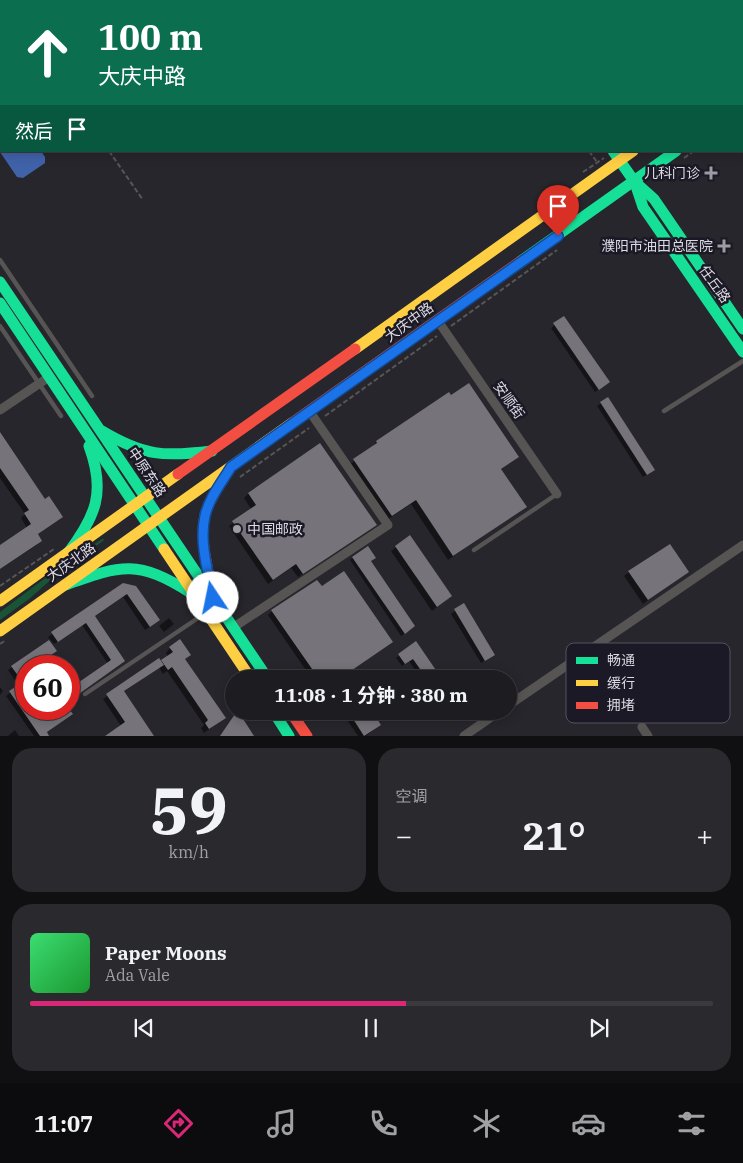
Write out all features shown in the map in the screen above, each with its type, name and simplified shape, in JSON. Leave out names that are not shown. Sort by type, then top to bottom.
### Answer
[{"type":"main road","name":"大庆中路","points":[[146,498],[617,156],[630,152]]},
{"type":"main road","name":"大庆中路","points":[[160,518],[675,152]]},
{"type":"main road","name":"任丘路","points":[[617,156],[634,181],[654,199],[743,329]]},
{"type":"main road","name":"任丘路","points":[[634,181],[643,207],[743,352]]},
{"type":"main road","name":"中原东路","points":[[0,282],[262,670]]},
{"type":"main road","name":"中原东路","points":[[0,303],[245,670]]},
{"type":"main road","points":[[68,553],[80,537],[95,510],[97,484],[95,460],[81,424]]},
{"type":"main road","points":[[100,429],[114,438],[150,453],[165,455],[212,451]]},
{"type":"main road","points":[[213,598],[203,536],[205,515],[214,495],[231,467]]},
{"type":"main road","name":"大庆北路","points":[[0,601],[146,498]]},
{"type":"main road","name":"大庆北路","points":[[0,630],[160,518]]},
{"type":"main road","points":[[65,585],[106,571],[123,568],[151,572],[167,579],[195,596]]},
{"type":"main road","points":[[278,720],[287,735]]},
{"type":"main road","points":[[296,720],[306,736]]},
{"type":"street","name":"安顺街","points":[[438,321],[557,494]]},
{"type":"street","points":[[0,410],[49,376]]},
{"type":"street","points":[[234,627],[388,525],[310,412]]},
{"type":"street","points":[[600,643],[743,545]]},
{"type":"street","points":[[517,700],[566,666]]},
{"type":"street","points":[[464,736],[487,720]]},
{"type":"street","points":[[642,727],[648,736]]},
{"type":"lane","points":[[0,260],[92,396]]},
{"type":"lane","points":[[0,326],[61,416]]},
{"type":"lane","points":[[664,411],[743,361]]},
{"type":"lane","points":[[474,550],[557,494]]},
{"type":"lane","points":[[85,694],[206,613]]},
{"type":"path","points":[[110,152],[143,200]]},
{"type":"path","points":[[590,152],[597,162]]},
{"type":"path","points":[[235,481],[564,244]]},
{"type":"path","points":[[0,586],[58,546]]},
{"type":"green space","points":[[104,539],[103,541],[61,571],[29,599],[0,620],[0,612],[56,570]]},
{"type":"water","points":[[0,152],[42,152],[45,157],[45,163],[23,178],[17,177]]},
{"type":"building","points":[[564,316],[610,382],[599,390],[553,323]]},
{"type":"building","points":[[469,383],[519,457],[501,469],[527,507],[453,556],[416,500],[392,516],[353,459],[377,443],[376,441],[449,392],[451,395]]},
{"type":"building","points":[[608,397],[655,470],[647,475],[600,402]]},
{"type":"building","points":[[0,432],[45,499],[49,496],[63,517],[38,534],[42,541],[0,569],[0,545],[31,524],[24,513],[29,510],[0,468]]},
{"type":"building","points":[[320,443],[377,525],[303,574],[296,564],[273,580],[232,521],[256,505],[248,493]]},
{"type":"building","points":[[410,535],[452,596],[437,607],[395,546]]},
{"type":"building","points":[[670,544],[689,572],[648,600],[628,571]]},
{"type":"building","points":[[368,546],[376,558],[371,561],[415,626],[405,634],[352,557]]},
{"type":"building","points":[[344,571],[393,642],[352,670],[313,670],[271,610],[317,580],[322,586]]},
{"type":"building","points":[[123,583],[136,586],[160,620],[150,627],[127,594],[95,616],[125,661],[80,693],[80,681],[111,660],[86,623],[58,642],[51,632]]},
{"type":"building","points":[[464,603],[495,655],[485,661],[454,609]]},
{"type":"building","points":[[180,639],[191,655],[185,659],[225,717],[225,719],[209,729],[205,723],[208,720],[172,667],[168,670],[161,660],[173,652],[169,647]]},
{"type":"building","points":[[49,640],[57,651],[51,655],[27,655]]},
{"type":"building","points":[[416,641],[436,670],[421,670],[413,659],[405,664],[398,654]]},
{"type":"building","points":[[159,658],[164,665],[124,691],[154,736],[105,736],[125,722],[106,694]]},
{"type":"building","points":[[15,663],[15,672],[11,666]]},
{"type":"building","points":[[15,687],[15,700],[9,691]]},
{"type":"building","points":[[29,720],[64,720],[47,732],[49,736],[40,736]]},
{"type":"building","points":[[231,720],[244,720],[254,736],[220,736]]},
{"type":"building","points":[[354,720],[378,720],[381,725],[364,736]]},
{"type":"traffic: fast","points":[[614,152],[634,181],[654,199],[743,329]]},
{"type":"traffic: fast","points":[[521,261],[675,152]]},
{"type":"traffic: fast","points":[[635,183],[643,207],[743,352]]},
{"type":"traffic: fast","points":[[0,282],[262,670]]},
{"type":"traffic: fast","points":[[0,303],[164,549]]},
{"type":"traffic: fast","points":[[102,431],[130,446],[155,453],[180,454],[212,451]]},
{"type":"traffic: fast","points":[[68,553],[78,540],[95,503],[97,477],[89,446]]},
{"type":"traffic: fast","points":[[65,585],[101,573],[129,569],[142,570],[157,575],[191,593]]},
{"type":"traffic: fast","points":[[279,720],[289,736]]},
{"type":"traffic: slow","points":[[355,349],[632,152]]},
{"type":"traffic: slow","points":[[0,631],[292,423]]},
{"type":"traffic: slow","points":[[0,601],[178,474]]},
{"type":"traffic: slow","points":[[164,549],[245,670]]},
{"type":"traffic: jam","points":[[292,423],[521,261]]},
{"type":"traffic: jam","points":[[178,474],[355,349]]},
{"type":"traffic: jam","points":[[212,592],[205,554],[203,524],[210,502],[231,467]]},
{"type":"traffic: jam","points":[[296,720],[307,736]]},
{"type":"place","name":"儿科门诊","points":[[711,173]]},
{"type":"place","name":"濮阳市油田总医院","points":[[724,246]]},
{"type":"place","name":"中国邮政","points":[[237,529]]},
{"type":"route","points":[[213,598],[203,536],[205,515],[214,495],[231,467],[558,236]]}]
